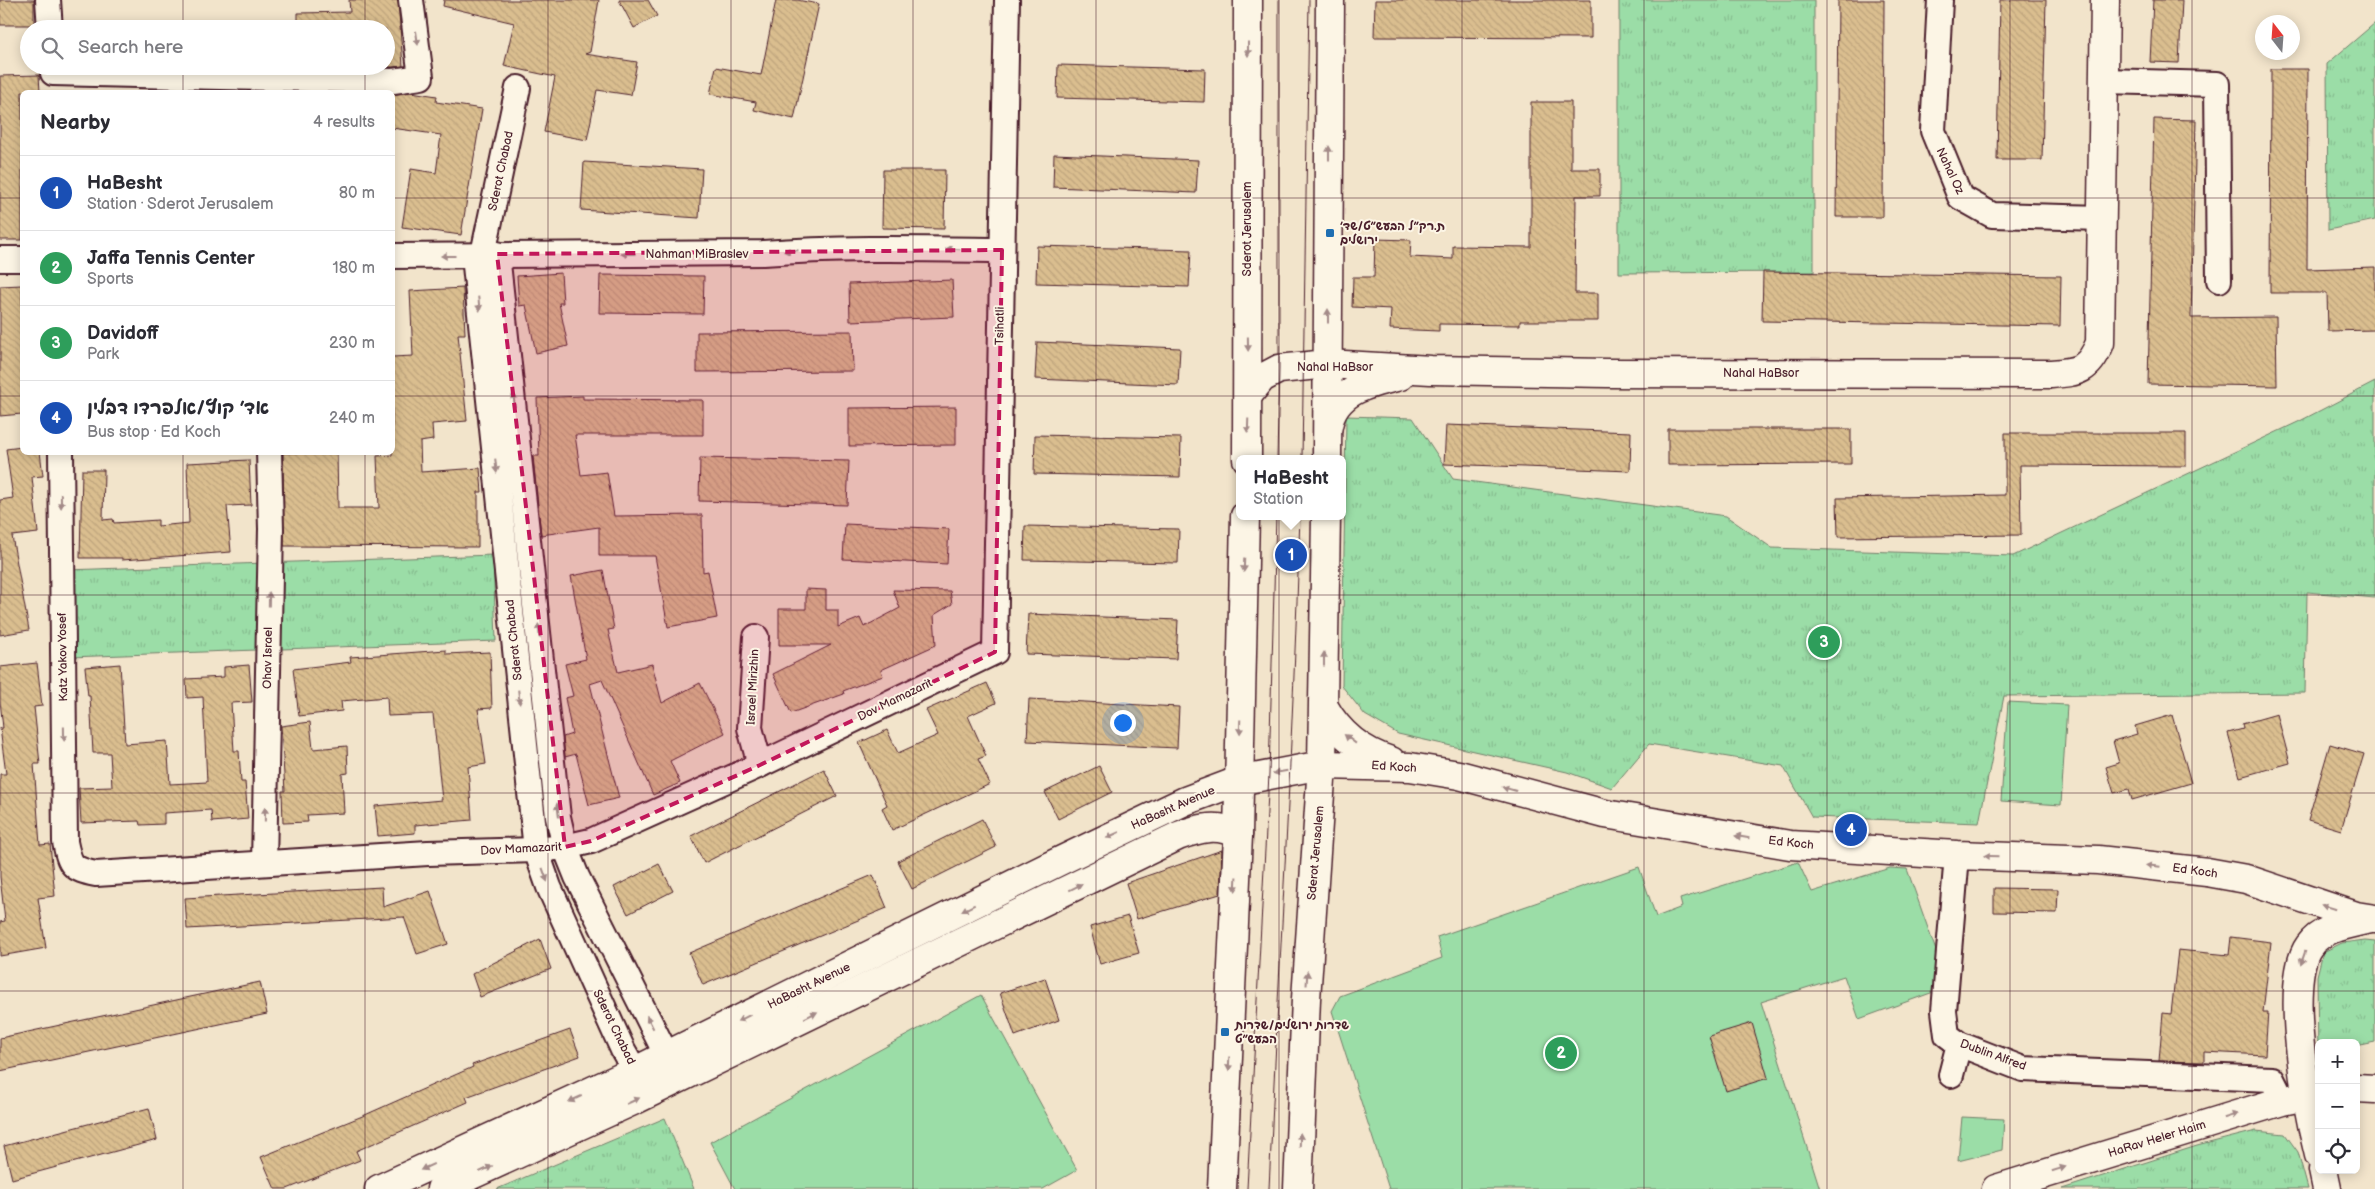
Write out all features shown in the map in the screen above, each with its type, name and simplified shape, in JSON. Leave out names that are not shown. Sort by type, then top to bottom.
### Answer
[{"type":"street","points":[[48,0],[49,20]]},
{"type":"street","points":[[53,77],[393,81],[421,77],[411,0]]},
{"type":"street","name":"Tsihatli","points":[[995,652],[1007,0]]},
{"type":"street","name":"Sderot Jerusalem","points":[[1247,455],[1249,394],[1248,0]]},
{"type":"street","points":[[1327,448],[1330,0]]},
{"type":"street","name":"Nahal Oz","points":[[1940,0],[1933,131],[1960,196],[1992,215],[2103,218]]},
{"type":"street","points":[[2103,218],[2105,0]]},
{"type":"street","points":[[2104,81],[2217,84],[2219,280]]},
{"type":"street","name":"Sderot Chabad","points":[[485,255],[558,817],[565,847],[577,877],[667,1056],[666,1085],[635,1071],[549,886],[536,850],[485,255],[518,88]]},
{"type":"street","name":"Nahal HaBsor","points":[[1249,394],[1262,378],[1279,369],[1328,364],[1431,370],[1607,373],[2069,373],[2089,364],[2094,359],[2100,343],[2103,218]]},
{"type":"street","name":"Nahman MiBraslev","points":[[395,256],[763,253],[877,248],[1002,250]]},
{"type":"street","points":[[0,260],[20,259]]},
{"type":"street","name":"Nahal HaBsor","points":[[1327,448],[1329,423],[1335,406],[1352,391],[1375,382],[1431,370]]},
{"type":"street","name":"Katz Yakov Yosef","points":[[61,455],[64,842],[69,862]]},
{"type":"street","name":"Ohav Israel","points":[[264,863],[271,529],[269,455]]},
{"type":"street","points":[[1222,1189],[1238,835],[1245,520]]},
{"type":"street","name":"Sderot Jerusalem","points":[[1298,1189],[1306,999],[1322,766],[1326,520]]},
{"type":"street","name":"Israel Mirizhin","points":[[756,637],[750,728],[760,765]]},
{"type":"street","name":"Dov Mamazarit","points":[[69,862],[78,870],[96,874],[428,853],[536,850],[565,847],[592,841],[760,765],[995,652]]},
{"type":"street","points":[[1324,707],[1333,724],[1356,744],[1387,760],[1410,767]]},
{"type":"street","name":"Ed Koch","points":[[1238,781],[1322,766],[1410,767],[1459,775],[1605,814],[1790,845],[1957,855],[2098,860],[2207,872],[2246,879],[2318,904],[2373,919]]},
{"type":"street","name":"HaBasht Avenue","points":[[379,1189],[667,1056],[1185,801],[1238,781]]},
{"type":"street","points":[[442,1189],[666,1085],[1178,836],[1191,831],[1219,827],[1228,829],[1238,835]]},
{"type":"street","name":"Dublin Alfred","points":[[1957,855],[1944,1011],[1947,1035],[1959,1044],[2023,1069],[2268,1084]]},
{"type":"street","points":[[2316,1129],[2297,988],[2303,955],[2319,935],[2341,926],[2373,919]]},
{"type":"street","points":[[1951,1075],[1959,1044]]},
{"type":"street","points":[[2360,1088],[2375,1089]]},
{"type":"street","name":"HaRav Heler Haim","points":[[1996,1189],[2282,1101],[2312,1094]]},
{"type":"street","points":[[2323,1174],[2327,1189]]},
{"type":"highlighted area","points":[[1002,250],[995,652],[760,765],[591,841],[565,847],[497,254]]},
{"type":"green space","points":[[1619,0],[1814,0],[1814,272],[1619,273]]},
{"type":"green space","points":[[2375,23],[2375,220],[2328,230],[2327,64]]},
{"type":"green space","points":[[2375,382],[2375,598],[2307,592],[2305,693],[2004,696],[1979,823],[1812,817],[1783,766],[1649,744],[1612,788],[1567,772],[1398,734],[1365,715],[1342,686],[1344,520],[1346,520],[1346,416],[1413,418],[1453,479],[1726,516],[1772,548],[2013,556],[2298,422]]},
{"type":"green space","points":[[493,555],[496,641],[70,657],[67,570]]},
{"type":"green space","points":[[2008,702],[2067,705],[2061,805],[2001,801]]},
{"type":"green space","points":[[1798,862],[1812,892],[1890,868],[1907,869],[1941,965],[1939,990],[1859,1019],[1844,976],[1761,1002],[1820,1189],[1389,1189],[1332,1011],[1340,996],[1442,958],[1437,937],[1639,867],[1656,917],[1682,907],[1680,899]]},
{"type":"green space","points":[[2365,940],[2375,941],[2375,1042],[2360,1045],[2360,1039],[2318,1039],[2317,976],[2323,952],[2342,943]]},
{"type":"green space","points":[[981,995],[1077,1170],[1043,1189],[735,1189],[710,1142]]},
{"type":"green space","points":[[1962,1117],[2004,1119],[2002,1150],[1958,1161]]},
{"type":"green space","points":[[665,1118],[694,1189],[497,1189]]},
{"type":"green space","points":[[2256,1131],[2285,1134],[2298,1152],[2308,1189],[2062,1189],[2197,1146]]},
{"type":"building","points":[[0,0],[34,0],[34,20],[20,20],[20,25],[0,25]]},
{"type":"building","points":[[349,0],[398,0],[403,66],[395,67],[395,20],[298,20],[298,13],[350,12]]},
{"type":"building","points":[[444,0],[599,0],[590,52],[585,54],[637,62],[631,95],[597,90],[587,140],[544,132],[555,77],[504,66],[514,23],[443,6]]},
{"type":"building","points":[[619,0],[648,0],[657,16],[634,28]]},
{"type":"building","points":[[776,0],[797,0],[819,4],[794,119],[754,110],[756,102],[710,94],[716,67],[761,75]]},
{"type":"building","points":[[1375,0],[1591,0],[1591,38],[1374,37]]},
{"type":"building","points":[[1838,0],[1884,0],[1883,217],[1836,217]]},
{"type":"building","points":[[2000,0],[2046,0],[2042,160],[1997,160]]},
{"type":"building","points":[[2153,0],[2182,0],[2179,63],[2150,62]]},
{"type":"building","points":[[1058,65],[1205,69],[1204,102],[1057,98]]},
{"type":"building","points":[[2271,69],[2308,69],[2307,269],[2375,267],[2375,330],[2328,331],[2327,293],[2270,293]]},
{"type":"building","points":[[39,75],[40,90],[20,90],[20,240],[0,240],[0,76]]},
{"type":"building","points":[[411,92],[437,96],[436,102],[482,109],[461,235],[402,227],[411,169],[436,173],[441,135],[395,128],[395,95]]},
{"type":"building","points":[[1531,102],[1571,102],[1571,169],[1600,169],[1600,196],[1576,196],[1575,293],[1598,293],[1598,321],[1520,321],[1520,325],[1439,324],[1439,331],[1390,329],[1391,309],[1352,307],[1353,277],[1374,277],[1375,239],[1411,240],[1410,257],[1453,259],[1453,246],[1531,247]]},
{"type":"building","points":[[2154,119],[2196,120],[2191,318],[2276,317],[2277,386],[2148,384]]},
{"type":"building","points":[[1054,154],[1198,160],[1196,193],[1053,187]]},
{"type":"building","points":[[584,162],[702,169],[699,218],[581,210]]},
{"type":"building","points":[[883,170],[945,170],[944,229],[882,228]]},
{"type":"building","points":[[1037,246],[1191,250],[1189,287],[1036,283]]},
{"type":"building","points":[[1763,272],[2061,276],[2060,326],[1762,321]]},
{"type":"building","points":[[561,273],[563,303],[559,303],[568,346],[536,353],[526,305],[519,306],[517,276]]},
{"type":"building","points":[[600,275],[704,276],[703,314],[599,313]]},
{"type":"building","points":[[952,280],[954,317],[850,321],[849,284]]},
{"type":"building","points":[[20,285],[20,414],[0,416],[0,286]]},
{"type":"building","points":[[463,288],[465,334],[458,334],[467,421],[432,424],[433,440],[420,442],[421,472],[480,468],[482,492],[478,492],[478,547],[284,546],[283,455],[337,455],[338,508],[379,508],[377,456],[395,455],[395,357],[413,356],[410,291]]},
{"type":"building","points":[[852,331],[853,371],[697,372],[697,332]]},
{"type":"building","points":[[1037,342],[1180,348],[1178,385],[1035,379]]},
{"type":"building","points":[[583,396],[583,399],[703,400],[703,435],[575,435],[581,475],[607,472],[614,516],[702,515],[703,572],[708,571],[717,618],[668,627],[655,556],[599,556],[599,527],[541,535],[533,456],[539,456],[537,398]]},
{"type":"building","points":[[956,407],[956,445],[849,446],[849,408]]},
{"type":"building","points":[[1446,425],[1631,432],[1630,471],[1444,464]]},
{"type":"building","points":[[1668,429],[1851,429],[1851,464],[1668,465]]},
{"type":"building","points":[[2005,433],[2186,433],[2186,466],[2020,465],[2021,535],[1838,537],[1837,498],[2005,495]]},
{"type":"building","points":[[1035,435],[1181,438],[1180,477],[1034,474]]},
{"type":"building","points":[[20,447],[20,455],[40,455],[43,476],[32,477],[38,533],[12,536],[29,630],[0,635],[0,500],[13,498],[6,449]]},
{"type":"building","points":[[700,458],[849,461],[847,505],[699,501]]},
{"type":"building","points":[[249,460],[251,505],[227,506],[231,552],[122,560],[122,558],[80,558],[82,470],[104,470],[103,520],[113,519],[114,523],[158,520],[158,526],[189,523],[187,463]]},
{"type":"building","points":[[845,524],[949,529],[947,564],[843,559]]},
{"type":"building","points":[[1025,526],[1179,529],[1178,563],[1024,560]]},
{"type":"building","points":[[603,570],[614,629],[608,630],[618,672],[652,664],[662,703],[700,683],[725,733],[670,761],[680,783],[653,795],[602,680],[590,684],[619,798],[589,805],[576,754],[565,757],[563,737],[572,734],[565,698],[573,696],[565,664],[586,659],[571,576]]},
{"type":"building","points":[[806,589],[826,590],[826,610],[838,610],[838,627],[860,618],[864,627],[900,608],[893,590],[950,591],[952,604],[934,615],[936,645],[881,670],[883,676],[843,691],[844,694],[791,713],[773,674],[831,645],[779,645],[779,609],[806,609]]},
{"type":"building","points":[[1028,614],[1178,620],[1176,659],[1026,654]]},
{"type":"building","points":[[446,650],[446,654],[490,652],[492,708],[478,709],[486,764],[468,767],[472,820],[415,825],[415,833],[378,836],[375,806],[442,800],[433,714],[388,716],[387,697],[341,701],[342,711],[299,716],[293,669],[351,662],[350,657]]},
{"type":"building","points":[[37,663],[42,706],[34,707],[40,764],[34,764],[40,845],[50,844],[55,896],[38,898],[46,948],[0,956],[0,922],[5,921],[0,877],[0,774],[6,774],[0,728],[3,728],[0,701],[0,667]]},
{"type":"building","points":[[120,664],[125,744],[167,741],[170,784],[207,782],[203,697],[187,698],[186,679],[224,677],[224,667],[249,665],[252,702],[231,703],[234,751],[239,751],[241,782],[245,782],[248,819],[212,822],[211,810],[164,813],[164,824],[140,825],[139,821],[81,823],[79,788],[112,787],[110,753],[93,753],[90,696],[88,696],[85,667]]},
{"type":"building","points":[[987,683],[996,703],[968,716],[986,756],[978,759],[990,784],[892,830],[882,808],[887,805],[859,743],[887,730],[898,753],[938,735],[926,710]]},
{"type":"building","points":[[1029,699],[1179,707],[1177,748],[1027,741]]},
{"type":"building","points":[[2277,714],[2290,763],[2240,777],[2228,733],[2243,729],[2242,724]]},
{"type":"building","points":[[2172,715],[2191,783],[2132,800],[2129,789],[2114,793],[2106,767],[2119,763],[2113,741],[2137,734],[2135,726]]},
{"type":"building","points":[[310,722],[313,749],[347,746],[348,773],[342,774],[344,813],[307,815],[308,822],[283,823],[282,791],[285,791],[281,726]]},
{"type":"building","points":[[2330,744],[2364,754],[2341,830],[2308,820]]},
{"type":"building","points":[[1099,766],[1112,792],[1058,819],[1045,792]]},
{"type":"building","points":[[824,769],[837,796],[704,863],[691,836]]},
{"type":"building","points":[[982,819],[996,847],[912,889],[898,861]]},
{"type":"building","points":[[1222,850],[1220,894],[1137,919],[1126,883]]},
{"type":"building","points":[[659,864],[673,891],[628,914],[614,887]]},
{"type":"building","points":[[873,875],[887,908],[703,985],[689,953]]},
{"type":"building","points":[[382,887],[383,907],[430,891],[448,944],[417,954],[404,917],[187,929],[185,898]]},
{"type":"building","points":[[1994,888],[2058,889],[2057,913],[1994,912]]},
{"type":"building","points":[[1128,916],[1139,953],[1100,964],[1090,927]]},
{"type":"building","points":[[2231,937],[2271,942],[2263,1012],[2268,1012],[2265,1055],[2204,1052],[2204,1062],[2159,1061],[2163,1013],[2171,1014],[2178,950],[2229,955]]},
{"type":"building","points":[[540,939],[551,969],[480,997],[472,974]]},
{"type":"building","points":[[1045,978],[1059,1020],[1015,1036],[1000,993]]},
{"type":"building","points":[[260,982],[267,1014],[0,1071],[0,1038]]},
{"type":"building","points":[[1752,1023],[1768,1078],[1726,1091],[1709,1036]]},
{"type":"building","points":[[570,1030],[580,1056],[466,1097],[468,1102],[356,1151],[360,1160],[287,1189],[275,1189],[261,1157],[365,1115],[473,1067],[472,1065]]},
{"type":"building","points":[[149,1108],[157,1140],[12,1179],[4,1146]]},
{"type":"tram line","points":[[1277,455],[1279,369],[1279,0]]},
{"type":"tram line","points":[[1302,455],[1309,0]]},
{"type":"tram line","points":[[1247,1189],[1269,774],[1276,520]]},
{"type":"tram line","points":[[1269,1189],[1290,769],[1300,520]]},
{"type":"place","name":"ת.רק״ל הבעש״ט/שד׳ ירושלים","points":[[1330,233]]},
{"type":"place","name":"HaBesht","points":[[1291,555]]},
{"type":"place","name":"Davidoff","points":[[1824,642]]},
{"type":"place","name":"אד׳ קוץ/אלפרדו דבלין","points":[[1851,830]]},
{"type":"place","name":"שדרות ירושלים/שדרות הבעש״ט","points":[[1225,1032]]},
{"type":"place","name":"Jaffa Tennis Center","points":[[1561,1053]]}]
